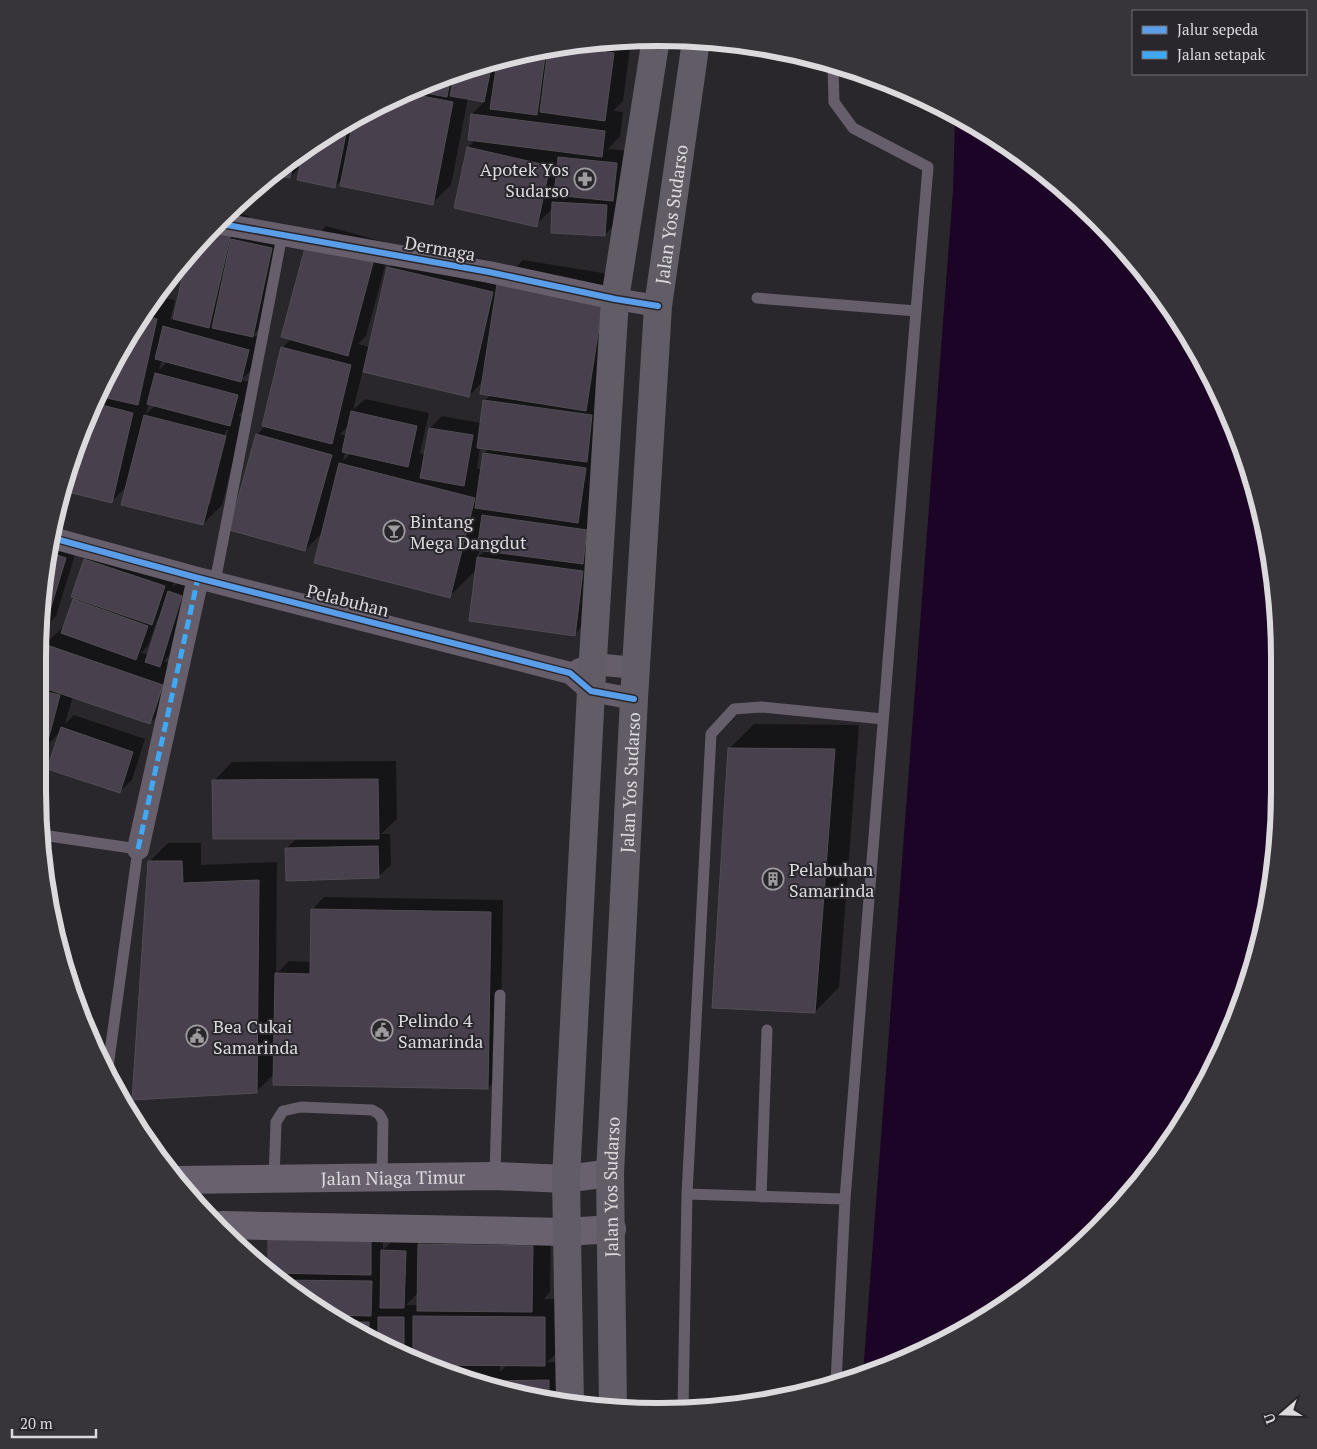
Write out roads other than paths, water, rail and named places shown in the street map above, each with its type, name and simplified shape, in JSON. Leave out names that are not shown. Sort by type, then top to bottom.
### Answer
[{"type":"highway","points":[[570,1396],[566,1179],[591,691],[582,668],[615,299],[655,46]]},
{"type":"highway","name":"Jalan Yos Sudarso","points":[[613,1401],[610,1173],[634,699],[658,306],[695,48]]},
{"type":"main road","name":"Jalan Niaga Timur","points":[[187,1180],[496,1176],[566,1179],[610,1173]]},
{"type":"main road","points":[[228,1225],[566,1232],[612,1228]]},
{"type":"street","name":"Dermaga","points":[[229,223],[282,236],[489,272],[615,299],[658,306]]},
{"type":"street","name":"Pelabuhan","points":[[58,539],[206,580],[582,668],[636,668]]},
{"type":"street","points":[[138,850],[206,580]]},
{"type":"street","points":[[591,691],[634,699]]},
{"type":"lane","points":[[833,72],[834,102],[853,128],[928,167],[846,1200],[836,1376]]},
{"type":"lane","points":[[206,580],[282,236]]},
{"type":"lane","points":[[758,298],[916,311]]},
{"type":"lane","points":[[684,1402],[687,1194],[711,734],[734,709],[761,707],[883,719]]},
{"type":"lane","points":[[48,835],[138,850],[109,1061]]},
{"type":"lane","points":[[496,1176],[500,995]]},
{"type":"lane","points":[[761,1197],[768,1030]]},
{"type":"lane","points":[[274,1179],[276,1122],[284,1111],[301,1107],[372,1110],[379,1114],[383,1121],[382,1178]]},
{"type":"lane","points":[[687,1194],[846,1200]]},
{"type":"place","name":"Apotek Yos Sudarso","points":[[585,179]]},
{"type":"place","name":"Bintang Mega Dangdut","points":[[394,531]]},
{"type":"place","name":"Pelabuhan Samarinda","points":[[773,879]]},
{"type":"place","name":"Pelindo 4 Samarinda","points":[[382,1030]]},
{"type":"place","name":"Bea Cukai Samarinda","points":[[197,1036]]}]
